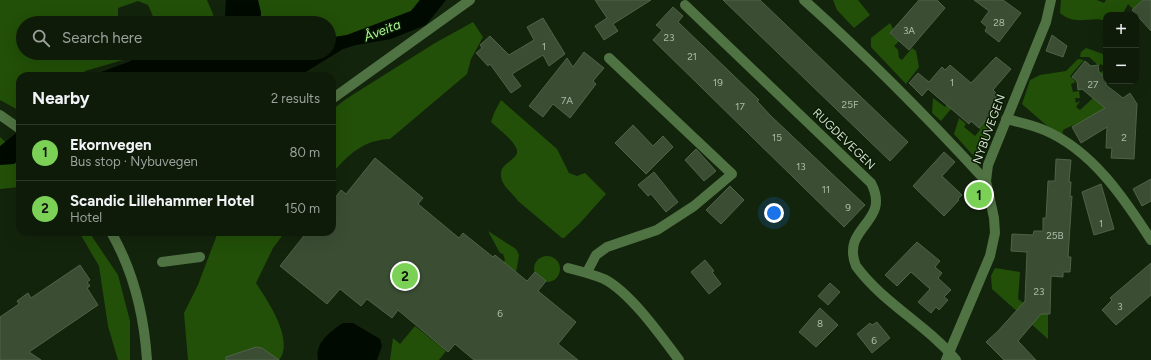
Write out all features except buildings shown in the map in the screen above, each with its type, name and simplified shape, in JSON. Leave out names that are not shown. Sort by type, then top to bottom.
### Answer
[{"type":"street","points":[[336,96],[470,0]]},
{"type":"street","points":[[804,0],[853,43],[986,180]]},
{"type":"street","name":"NYBUVEGEN","points":[[950,357],[987,263],[995,233],[994,218],[986,180],[988,165],[1046,22],[1051,0]]},
{"type":"street","name":"RUGDEVEGEN","points":[[685,5],[871,183],[874,190],[876,206],[874,213],[855,238],[852,248],[856,266],[861,273],[900,309],[932,335],[950,357]]},
{"type":"street","points":[[587,272],[596,255],[607,247],[657,230],[694,206],[732,174],[609,58]]},
{"type":"street","points":[[0,115],[16,126]]},
{"type":"street","points":[[1006,119],[1044,130],[1074,148],[1106,178],[1132,208],[1151,240]]},
{"type":"street","points":[[116,236],[134,282],[145,331],[147,360]]},
{"type":"street","points":[[162,262],[200,257]]},
{"type":"street","points":[[568,268],[587,272],[605,280],[638,308],[679,360]]},
{"type":"green space","points":[[0,0],[207,0],[213,16],[153,16],[148,5],[138,1],[118,8],[118,16],[16,16],[16,60],[123,60],[84,72],[16,72],[16,109],[0,100]]},
{"type":"green space","points":[[258,0],[420,0],[411,11],[347,35],[336,37],[336,16],[261,16]]},
{"type":"green space","points":[[833,0],[858,0],[870,15],[854,28],[837,10]]},
{"type":"green space","points":[[1061,0],[1097,0],[1104,3],[1106,0],[1144,0],[1133,9],[1128,4],[1124,12],[1103,12],[1103,20],[1072,19],[1060,13]]},
{"type":"green space","points":[[473,22],[483,37],[471,59],[467,74],[390,139],[364,145],[344,160],[336,169],[336,107],[435,43]]},
{"type":"green space","points":[[890,23],[894,31],[891,35],[899,41],[894,46],[898,50],[899,58],[902,60],[912,48],[916,51],[919,67],[906,84],[871,47],[871,38]]},
{"type":"green space","points":[[1086,48],[1103,54],[1103,65],[1101,64],[1099,66],[1089,57],[1080,57],[1081,52]]},
{"type":"green space","points":[[1078,59],[1084,60],[1070,76],[1076,82],[1071,84],[1073,92],[1079,91],[1080,98],[1075,98],[1076,103],[1080,101],[1076,107],[1080,110],[1093,98],[1105,108],[1091,118],[1063,130],[1062,136],[1046,125],[1022,104],[1030,80],[1040,75],[1066,71]]},
{"type":"green space","points":[[965,92],[941,121],[932,113],[933,98],[945,107],[949,102]]},
{"type":"green space","points":[[501,100],[557,149],[569,173],[577,176],[585,173],[606,194],[580,223],[564,238],[562,238],[518,201],[502,181],[502,169],[516,156],[517,152],[511,140],[491,122]]},
{"type":"green space","points":[[992,113],[996,118],[977,160],[954,134],[959,118],[966,124],[964,127],[975,136],[980,130],[979,128]]},
{"type":"green space","points":[[0,137],[16,151],[16,187],[0,189]]},
{"type":"green space","points":[[488,231],[516,249],[519,255],[516,273],[502,265],[505,260],[503,254],[500,253]]},
{"type":"green space","points":[[81,236],[92,236],[118,275],[130,321],[130,360],[118,360],[108,326],[99,266]]},
{"type":"green space","points":[[216,236],[282,236],[273,248],[256,283],[278,320],[282,331],[284,342],[283,352],[279,360],[275,360],[252,348],[241,360],[188,360],[184,313],[198,285]]},
{"type":"green space","points":[[547,256],[556,260],[560,269],[556,278],[547,282],[538,278],[534,269],[538,260]]},
{"type":"green space","points":[[995,268],[1020,272],[1018,299],[1037,313],[1048,314],[1048,339],[992,289],[991,276]]},
{"type":"green space","points":[[415,326],[446,351],[439,360],[390,360],[393,338],[400,344]]},
{"type":"water","points":[[226,0],[258,0],[261,16],[225,16]]},
{"type":"water","name":"Åveita","points":[[420,0],[446,0],[426,25],[391,39],[356,45],[343,49],[336,53],[336,37],[347,35],[411,11]]},
{"type":"water","points":[[325,60],[306,72],[101,72],[131,61]]},
{"type":"water","points":[[16,133],[16,162],[14,164],[0,165],[0,146]]},
{"type":"water","points":[[343,323],[353,323],[380,339],[382,346],[377,360],[318,360],[318,349],[324,338]]},
{"type":"place","name":"Ekornvegen","points":[[979,195]]},
{"type":"place","name":"Scandic Lillehammer Hotel","points":[[405,276]]}]
